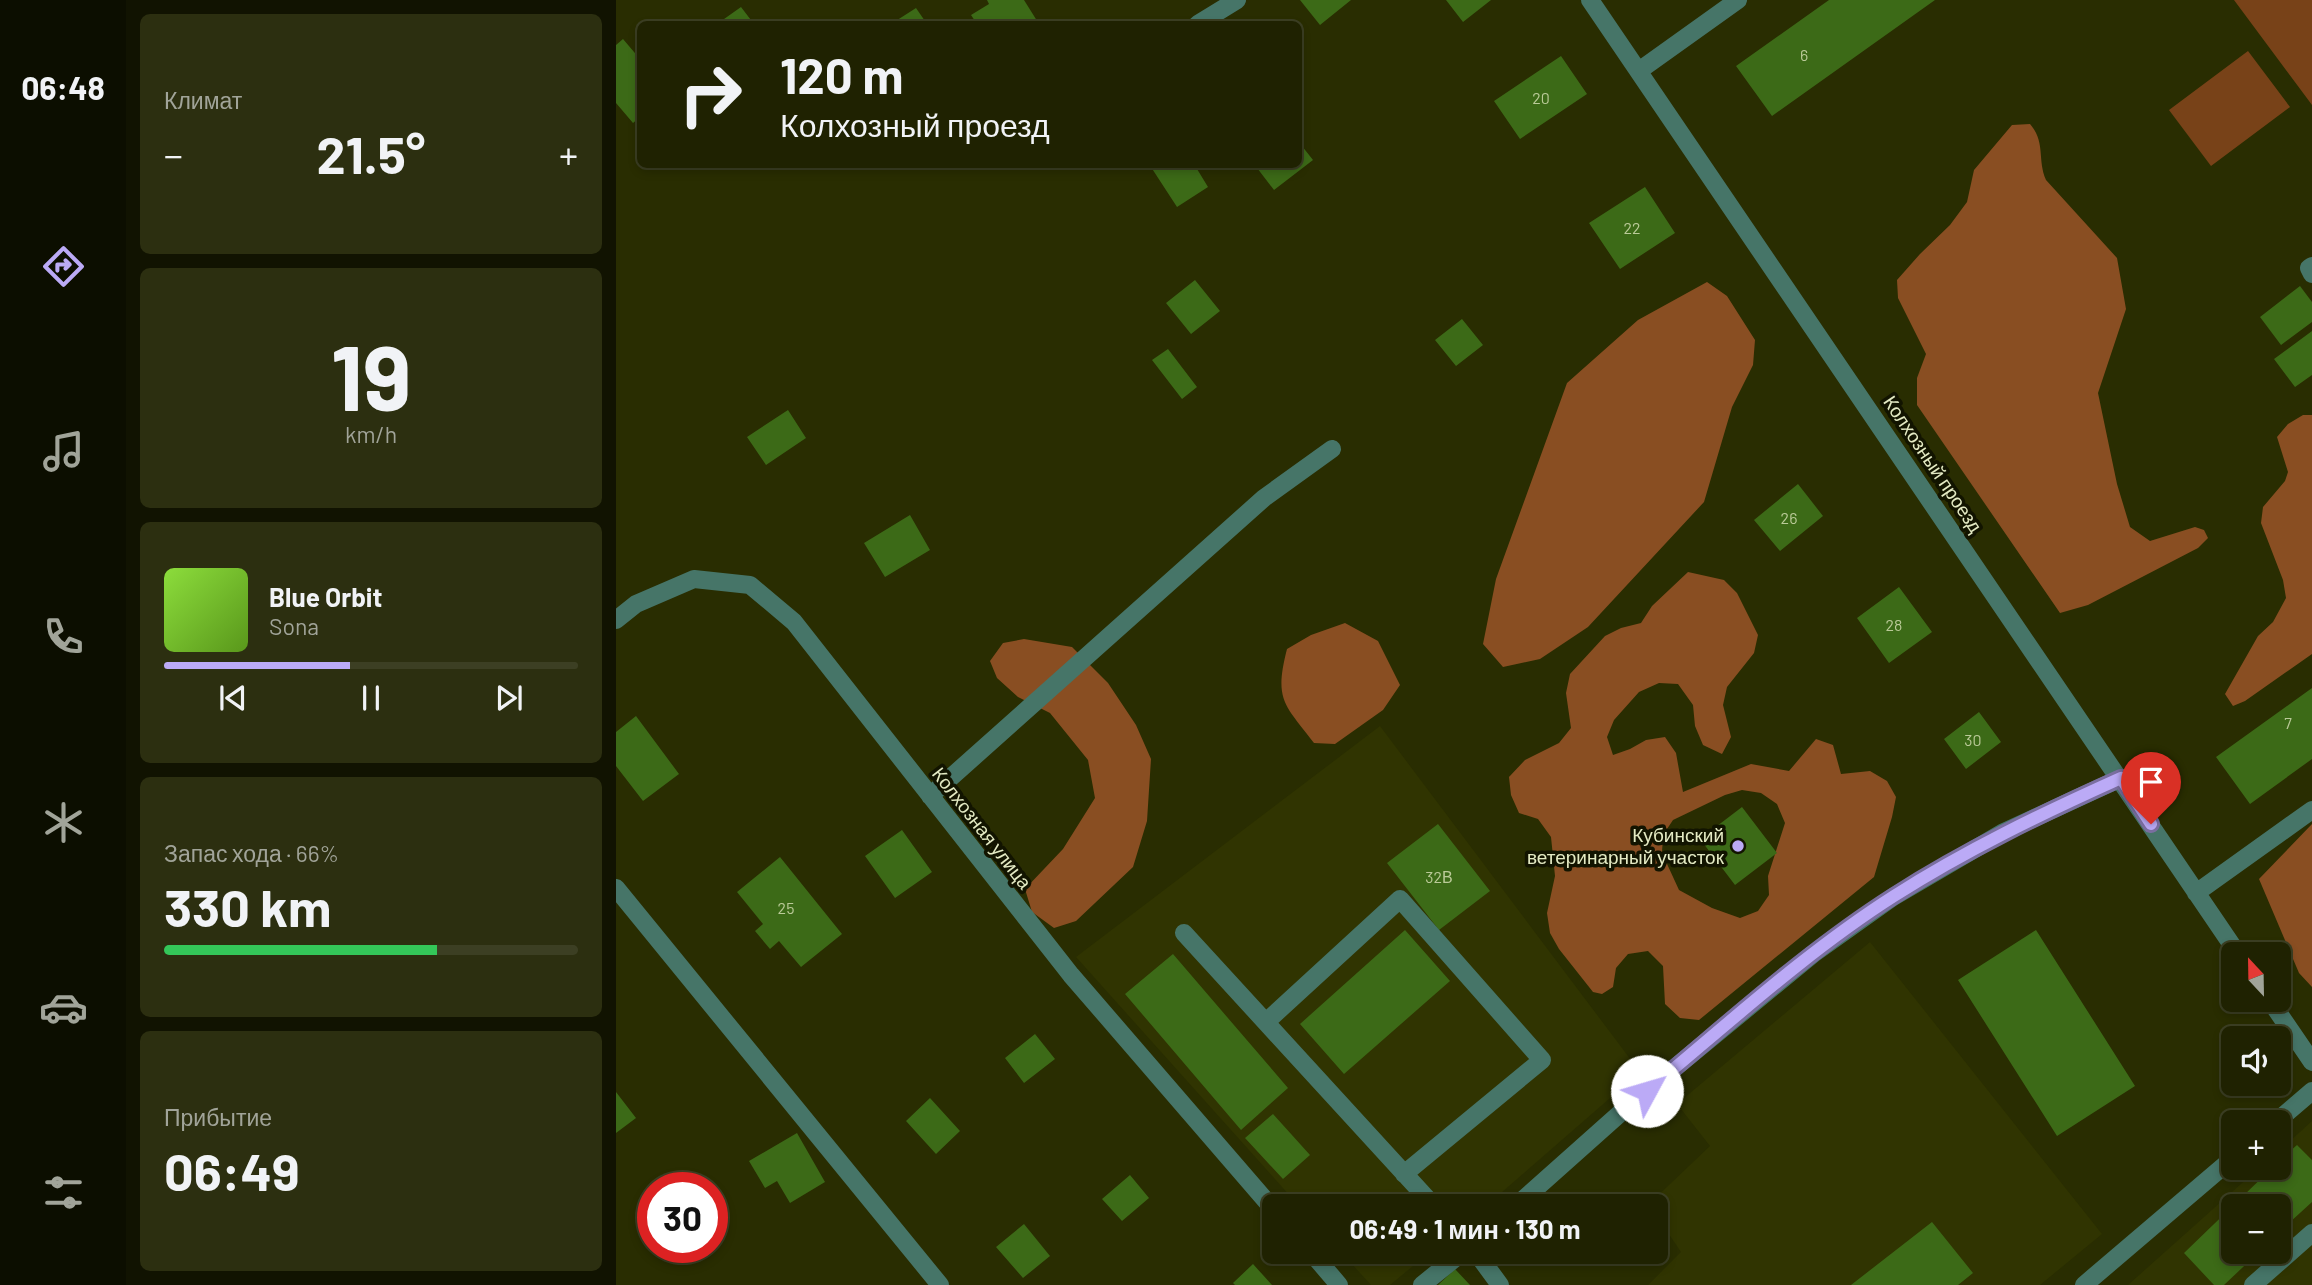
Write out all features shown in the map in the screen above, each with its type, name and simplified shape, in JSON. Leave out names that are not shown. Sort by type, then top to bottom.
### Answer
[{"type":"street","points":[[1203,21],[1237,0]]},
{"type":"street","name":"Колхозный проезд","points":[[1590,0],[2230,942]]},
{"type":"street","points":[[1640,70],[1738,0]]},
{"type":"street","points":[[2312,266],[2309,268],[2312,274]]},
{"type":"street","points":[[930,796],[1264,498],[1332,449]]},
{"type":"street","name":"Колхозная улица","points":[[616,620],[636,604],[694,579],[750,585],[793,622],[1071,975],[1262,1196]]},
{"type":"street","points":[[1529,1194],[1626,1108],[1813,954],[1893,897],[2002,833],[2121,778]]},
{"type":"street","points":[[2196,892],[2312,810]]},
{"type":"street","points":[[616,888],[940,1285]]},
{"type":"street","points":[[1266,1022],[1400,898],[1542,1060],[1405,1174]]},
{"type":"street","points":[[1184,933],[1423,1194]]},
{"type":"street","points":[[2278,1012],[2312,1062]]},
{"type":"street","points":[[2290,1110],[2312,1091]]},
{"type":"street","points":[[2084,1285],[2221,1168]]},
{"type":"street","points":[[2253,1285],[2312,1233]]},
{"type":"street","points":[[1321,1264],[1339,1285]]},
{"type":"street","points":[[1422,1285],[1448,1264]]},
{"type":"street","points":[[1485,1264],[1500,1285]]},
{"type":"shaded area","points":[[2234,0],[2312,0],[2312,105]]},
{"type":"shaded area","points":[[2248,51],[2290,107],[2211,166],[2169,110]]},
{"type":"shaded area","points":[[2030,124],[2040,145],[2046,180],[2117,258],[2126,309],[2098,393],[2117,484],[2130,527],[2150,541],[2195,527],[2204,530],[2208,538],[2198,548],[2088,605],[2060,613],[1917,405],[1917,378],[1926,354],[1898,298],[1897,280],[1950,225],[1967,202],[1974,170],[2012,125]]},
{"type":"shaded area","points":[[1707,282],[1727,296],[1755,340],[1753,365],[1732,407],[1704,502],[1588,627],[1540,659],[1503,667],[1483,644],[1496,579],[1567,383],[1638,320]]},
{"type":"shaded area","points":[[2303,415],[2312,415],[2312,654],[2245,701],[2233,706],[2225,694],[2258,636],[2273,622],[2286,598],[2283,580],[2261,523],[2263,507],[2285,481],[2288,472],[2277,437],[2288,424]]},
{"type":"shaded area","points":[[1688,572],[1724,580],[1737,593],[1758,635],[1754,653],[1727,687],[1723,705],[1731,737],[1722,754],[1703,745],[1695,726],[1693,705],[1678,684],[1659,683],[1639,692],[1614,720],[1607,737],[1613,755],[1646,740],[1665,737],[1676,753],[1683,792],[1751,764],[1789,771],[1816,739],[1833,745],[1841,774],[1870,771],[1887,781],[1896,797],[1874,877],[1699,1020],[1680,1018],[1665,1004],[1663,966],[1648,951],[1628,954],[1616,968],[1613,987],[1602,994],[1593,992],[1559,949],[1550,933],[1547,913],[1555,876],[1551,837],[1538,819],[1519,813],[1511,795],[1509,777],[1525,760],[1559,743],[1571,728],[1566,693],[1570,674],[1605,636],[1641,623],[1652,606]],"holes":[[[1742,790],[1761,793],[1777,804],[1785,823],[1768,876],[1769,895],[1758,911],[1740,918],[1712,908],[1679,890],[1662,853],[1663,835],[1673,820],[1725,795]]]},
{"type":"shaded area","points":[[1345,623],[1378,641],[1400,685],[1383,710],[1335,744],[1314,743],[1284,700],[1282,680],[1287,649],[1311,635]]},
{"type":"shaded area","points":[[1024,639],[1072,647],[1108,683],[1136,725],[1151,759],[1147,821],[1133,867],[1076,921],[1054,928],[1032,912],[1025,889],[1063,849],[1095,798],[1088,760],[1050,713],[1018,697],[997,678],[990,661],[1003,643]]},
{"type":"shaded area","points":[[1380,726],[1640,1072],[1500,1194],[1288,1194],[1076,957]]},
{"type":"shaded area","points":[[2312,824],[2312,987],[2299,973],[2291,954],[2291,942],[2286,942],[2259,879]]},
{"type":"shaded area","points":[[1870,942],[2102,1234],[2040,1285],[1648,1285],[1681,1252],[1668,1233],[1668,1194],[1660,1194],[1710,1146],[1677,1104]]},
{"type":"shaded area","points":[[2312,1121],[2312,1285],[2128,1285],[2221,1202],[2221,1264],[2291,1264],[2291,1194],[2230,1194],[2245,1180],[2291,1180],[2291,1140]]},
{"type":"shaded area","points":[[1352,1264],[1415,1264],[1390,1285],[1371,1285]]},
{"type":"building","points":[[987,0],[1024,0],[1037,21],[975,21],[971,15],[989,4]]},
{"type":"building","points":[[1300,0],[1351,0],[1320,25]]},
{"type":"building","points":[[1446,0],[1491,0],[1463,22]]},
{"type":"building","points":[[1829,0],[1935,0],[1772,116],[1736,66]]},
{"type":"building","points":[[741,7],[752,21],[721,21]]},
{"type":"building","points":[[916,8],[925,21],[896,21]]},
{"type":"building","points":[[623,39],[637,55],[637,120],[633,123],[616,103],[616,45]]},
{"type":"building","points":[[1561,56],[1587,94],[1520,139],[1494,101]]},
{"type":"building","points":[[1302,146],[1313,160],[1274,190],[1257,168],[1302,168]]},
{"type":"building","points":[[1152,168],[1196,168],[1208,187],[1177,207]]},
{"type":"building","points":[[1645,187],[1675,233],[1620,269],[1589,223]]},
{"type":"building","points":[[1195,280],[1220,311],[1191,334],[1166,303]]},
{"type":"building","points":[[2300,286],[2312,302],[2312,322],[2281,345],[2260,317]]},
{"type":"building","points":[[1462,319],[1483,345],[1456,366],[1435,340]]},
{"type":"building","points":[[2312,331],[2312,375],[2295,387],[2274,359]]},
{"type":"building","points":[[1168,349],[1197,387],[1182,399],[1152,360]]},
{"type":"building","points":[[788,410],[806,438],[766,465],[747,437]]},
{"type":"building","points":[[1798,484],[1823,516],[1780,551],[1754,520]]},
{"type":"building","points":[[910,515],[930,550],[885,577],[864,543]]},
{"type":"building","points":[[1899,587],[1932,632],[1889,663],[1857,618]]},
{"type":"building","points":[[2312,688],[2312,759],[2250,804],[2216,757]]},
{"type":"building","points":[[1979,712],[2001,742],[1966,769],[1944,739]]},
{"type":"building","points":[[636,716],[679,774],[643,801],[616,766],[616,732]]},
{"type":"building","name":"Кубинский ветеринарный участок","points":[[1742,807],[1777,853],[1735,885],[1700,839]]},
{"type":"building","points":[[1438,824],[1490,891],[1439,930],[1387,863]]},
{"type":"building","points":[[902,830],[932,872],[895,898],[865,856]]},
{"type":"building","points":[[780,857],[842,934],[801,967],[779,941],[770,949],[755,931],[763,924],[737,892]]},
{"type":"building","points":[[1405,930],[1450,981],[1344,1074],[1300,1024]]},
{"type":"building","points":[[2036,930],[2135,1086],[2057,1136],[1958,980]]},
{"type":"building","points":[[1173,954],[1288,1088],[1241,1130],[1125,994]]},
{"type":"building","points":[[1035,1034],[1055,1059],[1024,1083],[1005,1058]]},
{"type":"building","points":[[616,1092],[636,1118],[616,1133]]},
{"type":"building","points":[[930,1098],[960,1131],[936,1154],[906,1121]]},
{"type":"building","points":[[1273,1114],[1310,1155],[1283,1179],[1245,1138]]},
{"type":"building","points":[[797,1133],[825,1182],[790,1203],[777,1181],[765,1188],[749,1161]]},
{"type":"building","points":[[2297,1145],[2312,1160],[2312,1202],[2291,1221],[2291,1194],[2245,1194],[2260,1180],[2291,1180],[2291,1150]]},
{"type":"building","points":[[1130,1175],[1149,1198],[1122,1221],[1102,1199]]},
{"type":"building","points":[[2221,1217],[2221,1264],[2246,1264],[2224,1285],[2214,1285],[2184,1253]]},
{"type":"building","points":[[1932,1222],[1973,1273],[1958,1285],[1851,1285]]},
{"type":"building","points":[[1024,1224],[1050,1256],[1023,1278],[996,1247]]},
{"type":"building","points":[[1253,1264],[1272,1285],[1233,1283]]},
{"type":"building","points":[[1455,1269],[1470,1285],[1438,1285]]},
{"type":"place","name":"Кубинский ветеринарный участок","points":[[1738,846]]},
{"type":"route","points":[[1647,1091],[1813,954],[1893,897],[2002,833],[2121,778],[2151,824]]}]
